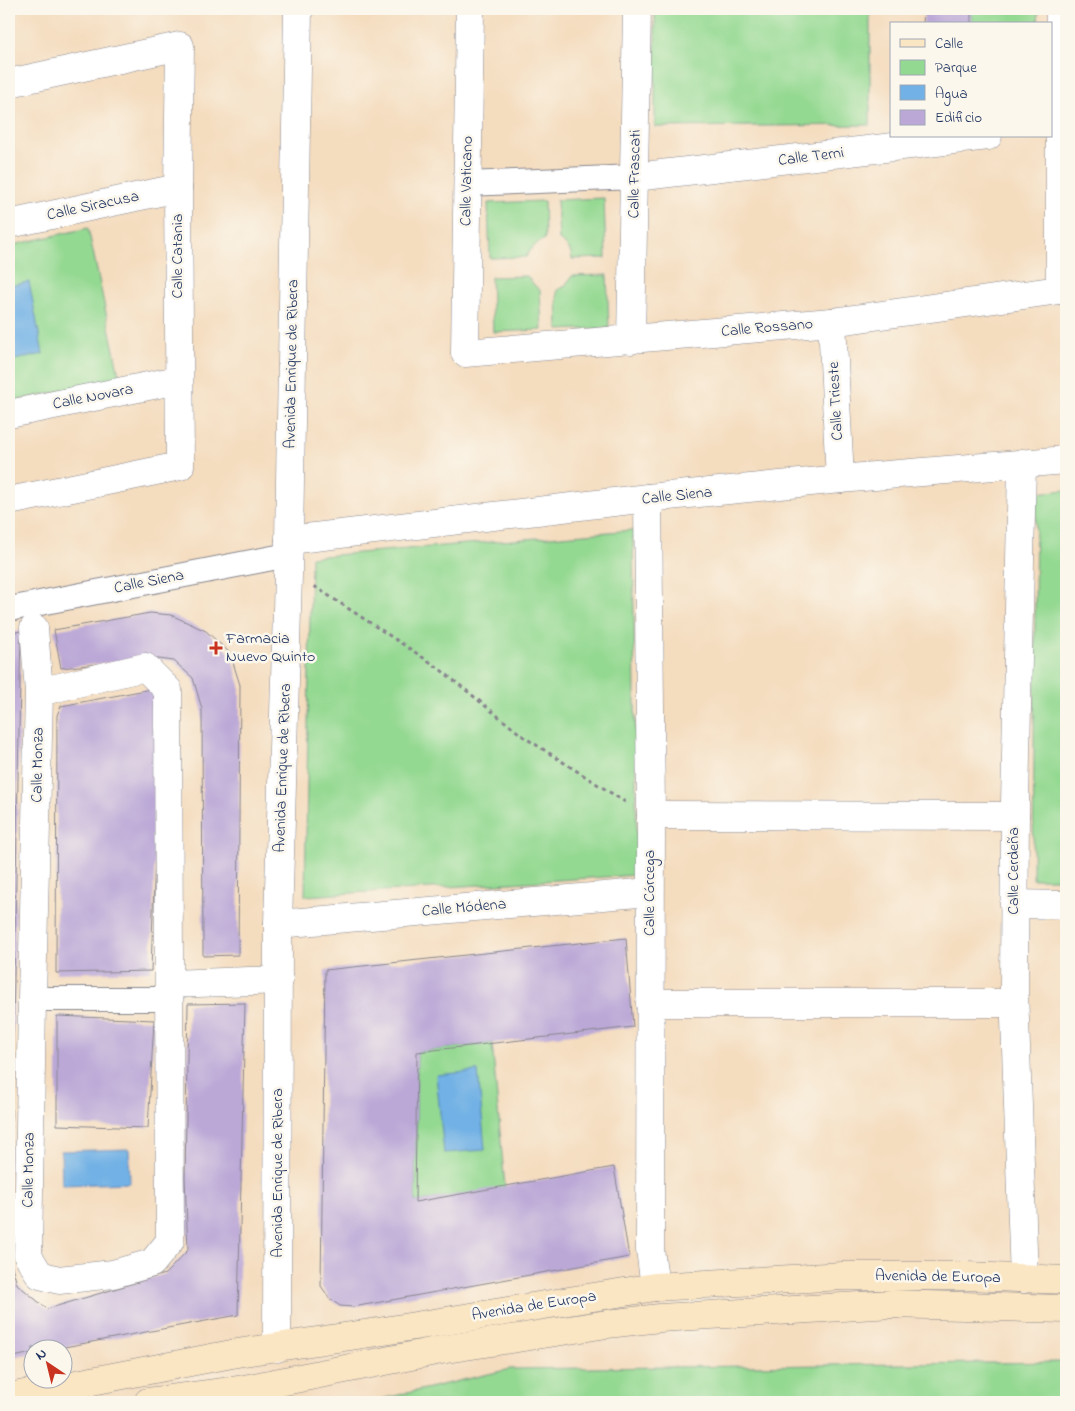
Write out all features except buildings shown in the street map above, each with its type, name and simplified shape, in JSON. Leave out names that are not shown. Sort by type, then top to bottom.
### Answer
[{"type":"main road","name":"Avenida de Europa","points":[[9,1397],[236,1353],[655,1287],[843,1276],[967,1276],[1066,1280]]},
{"type":"main road","name":"Avenida de Europa","points":[[148,1402],[239,1390],[446,1349],[642,1320],[892,1304],[1066,1309]]},
{"type":"street","name":"Avenida Enrique de Ribera","points":[[277,1348],[278,924],[289,548],[298,9]]},
{"type":"street","name":"Calle Vaticano","points":[[466,353],[470,9]]},
{"type":"street","name":"Calle Frascati","points":[[631,340],[637,9]]},
{"type":"street","points":[[1060,9],[1059,128],[1063,289]]},
{"type":"street","name":"Calle Catania","points":[[9,83],[180,46],[178,188],[171,374],[180,466],[9,501]]},
{"type":"street","name":"Calle Terni","points":[[635,178],[971,138]]},
{"type":"street","points":[[467,184],[635,178]]},
{"type":"street","name":"Calle Siracusa","points":[[9,224],[178,188]]},
{"type":"street","name":"Calle Rossano","points":[[466,353],[832,322],[1063,289]]},
{"type":"street","name":"Calle Trieste","points":[[832,322],[840,479]]},
{"type":"street","name":"Calle Novara","points":[[9,414],[171,374]]},
{"type":"street","name":"Calle Siena","points":[[9,609],[289,548],[648,498],[840,479],[1066,460]]},
{"type":"street","name":"Calle Cerdeña","points":[[1022,463],[1015,816],[1014,1003],[1024,1279]]},
{"type":"street","name":"Calle Córcega","points":[[648,498],[639,809],[650,892],[650,1249],[655,1287]]},
{"type":"street","name":"Calle Monza","points":[[34,628],[39,692],[28,1256],[40,1275],[58,1280],[113,1274],[152,1263],[170,1241],[168,690],[145,667],[39,692]]},
{"type":"street","points":[[639,809],[1015,816]]},
{"type":"street","name":"Calle Módena","points":[[278,924],[650,892]]},
{"type":"street","points":[[1014,904],[1066,905]]},
{"type":"street","points":[[32,999],[170,992],[279,980]]},
{"type":"street","points":[[650,1003],[1014,1003]]},
{"type":"path","points":[[311,585],[436,666],[524,737],[639,809]]},
{"type":"green space","points":[[655,9],[870,9],[870,125],[655,127]]},
{"type":"green space","points":[[971,9],[1039,9],[1038,22],[971,22]]},
{"type":"green space","points":[[604,198],[606,258],[572,259],[568,248],[559,240],[557,200]]},
{"type":"green space","points":[[544,201],[545,239],[534,246],[526,257],[490,258],[488,203]]},
{"type":"green space","points":[[88,228],[120,379],[9,402],[9,246]]},
{"type":"green space","points":[[607,275],[609,328],[558,330],[557,290],[564,287],[572,276]]},
{"type":"green space","points":[[527,276],[540,290],[542,330],[493,332],[491,277]]},
{"type":"green space","points":[[1066,490],[1066,879],[1033,879],[1036,493]]},
{"type":"green space","points":[[633,530],[637,875],[305,896],[311,557]]},
{"type":"green space","points":[[492,1043],[505,1187],[415,1202],[417,1052]]},
{"type":"green space","points":[[1066,1362],[1066,1402],[369,1402],[510,1369]]},
{"type":"water","points":[[29,282],[43,354],[9,361],[9,286]]},
{"type":"water","points":[[478,1071],[485,1150],[444,1153],[436,1075]]},
{"type":"water","points":[[129,1149],[130,1183],[62,1185],[61,1151]]},
{"type":"place","name":"Farmacia Nuevo Quinto","points":[[216,648]]}]
